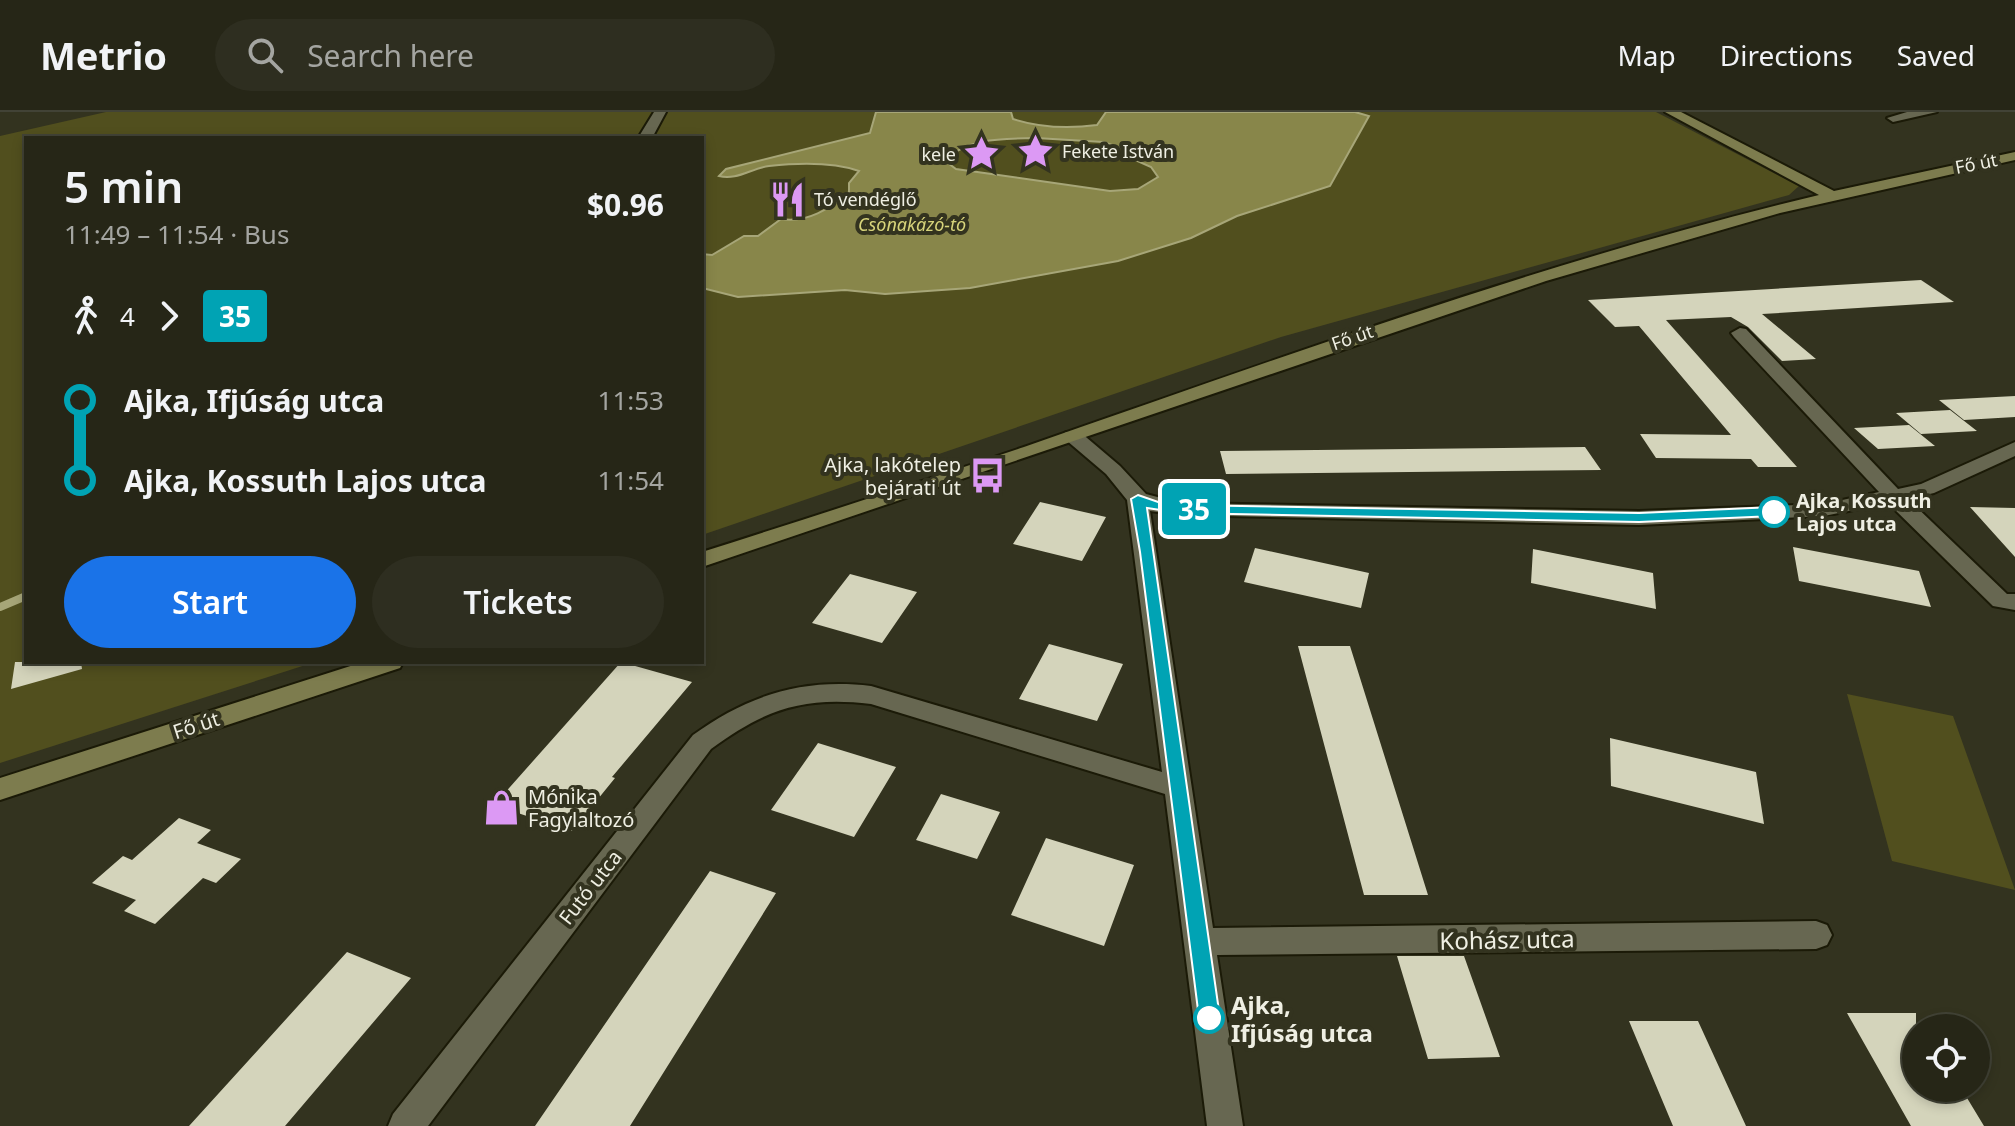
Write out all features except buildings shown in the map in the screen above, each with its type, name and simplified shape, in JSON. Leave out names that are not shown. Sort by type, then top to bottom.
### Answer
[{"type":"main road","points":[[1671,112],[1832,196]]},
{"type":"main road","name":"Fő út","points":[[704,559],[1073,436],[1413,316],[1567,267],[1784,206],[2015,156]]},
{"type":"main road","name":"Fő út","points":[[0,789],[354,669],[380,664]]},
{"type":"street","points":[[646,136],[660,112]]},
{"type":"street","points":[[1893,118],[1931,112]]},
{"type":"street","points":[[1740,333],[1841,437],[1893,496],[2001,601],[2015,602]]},
{"type":"street","points":[[1073,436],[1113,470],[1138,499],[1159,507],[1639,518],[1824,510],[1927,489],[2015,448]]},
{"type":"street","points":[[1138,499],[1225,1126]]},
{"type":"street","name":"Futó utca","points":[[406,1126],[702,742],[729,721],[763,703],[820,691],[841,690],[871,695],[1178,787]]},
{"type":"street","name":"Kohász utca","points":[[1199,942],[1816,935]]},
{"type":"shaded area","points":[[106,112],[1656,112],[1799,186],[1789,195],[1281,337],[704,534],[704,136],[24,136],[24,664],[309,664],[0,763],[0,136]]},
{"type":"shaded area","points":[[1847,694],[1953,716],[2015,890],[1892,861]]},
{"type":"water","name":"Csónakázó-tó","points":[[876,112],[1011,112],[1013,119],[1023,122],[1065,127],[1097,125],[1106,112],[1355,112],[1369,116],[1330,186],[1237,216],[1191,238],[1118,261],[970,288],[885,294],[845,290],[738,297],[704,288],[704,254],[712,255],[744,236],[758,236],[781,219],[809,217],[826,209],[849,192],[849,183],[859,171],[826,165],[791,164],[763,167],[732,177],[719,176],[726,169],[870,133]],"holes":[[[999,139],[1103,142],[1128,150],[1135,160],[1151,167],[1158,177],[1138,189],[1110,191],[956,169],[944,160],[965,147]]]},
{"type":"waterway","points":[[0,607],[24,597]]},
{"type":"bus line","name":"35","points":[[1209,1018],[1148,552],[1138,499],[1159,507],[1180,509],[1639,518],[1774,512]]},
{"type":"place","name":"Fekete István","points":[[1036,151]]},
{"type":"place","name":"kele","points":[[982,154]]},
{"type":"place","name":"Tó vendéglő","points":[[788,199]]},
{"type":"place","name":"Ajka, lakótelep bejárati út","points":[[987,475]]},
{"type":"place","name":"Ajka, Kossuth Lajos utca","points":[[1774,512]]},
{"type":"place","name":"Mónika Fagylaltozó","points":[[502,808]]},
{"type":"place","name":"Ajka, Ifjúság utca","points":[[1209,1018]]}]
